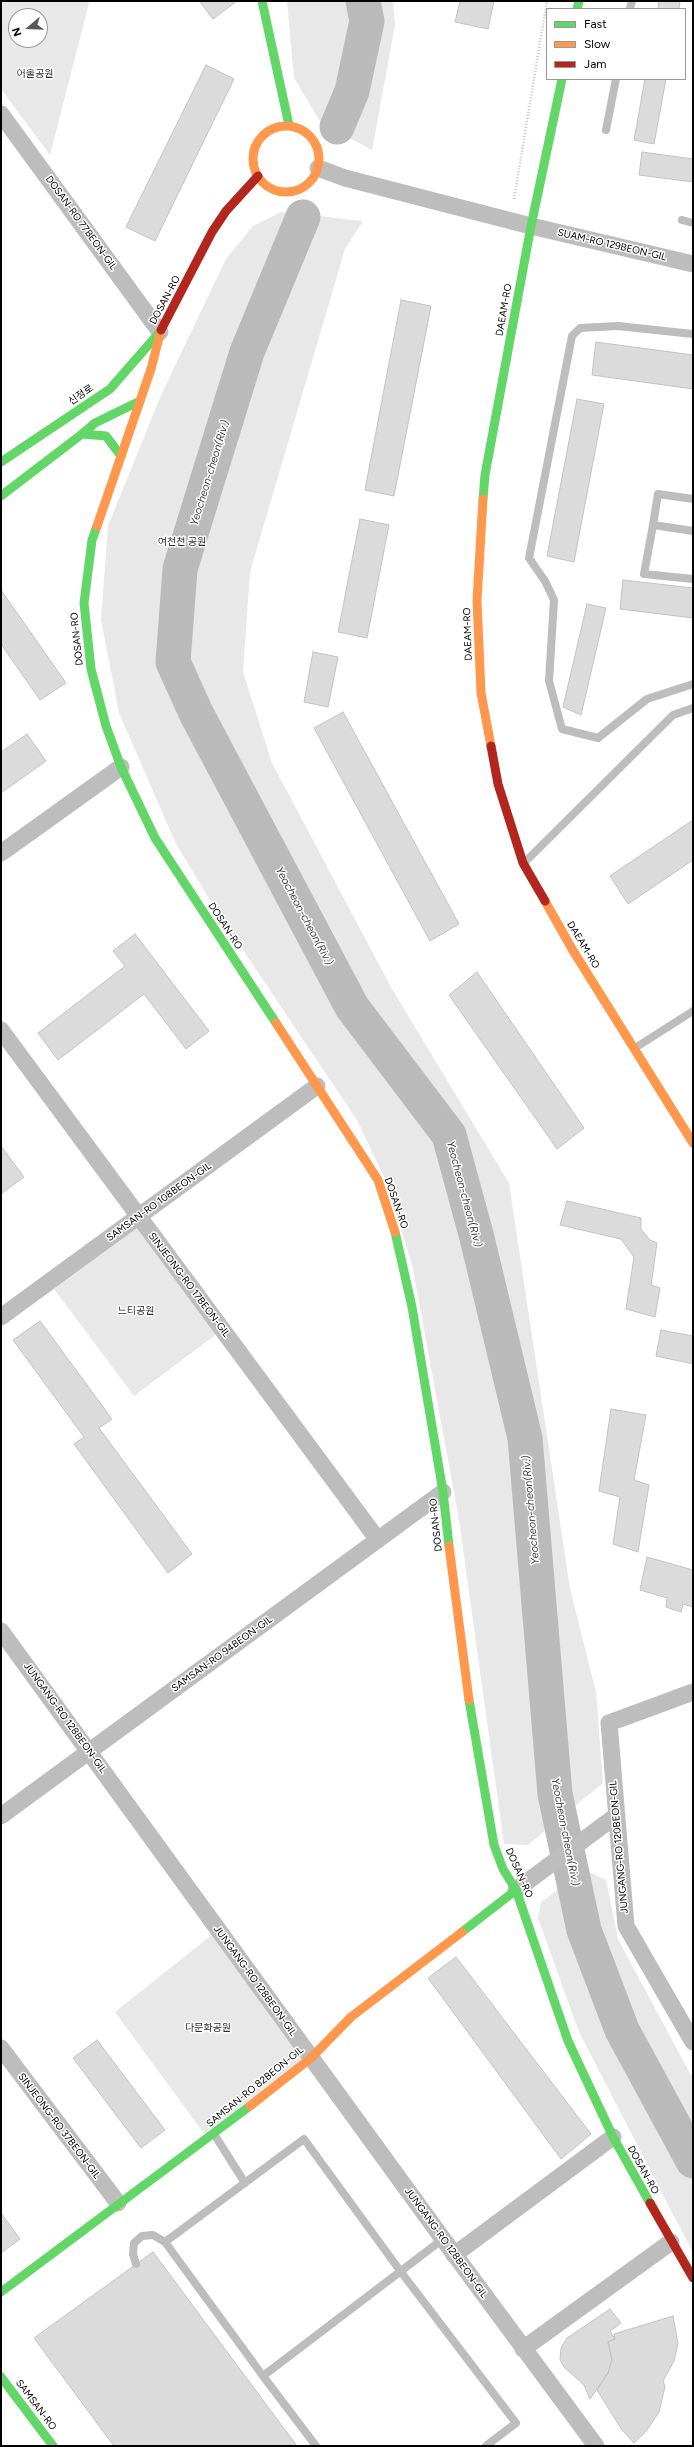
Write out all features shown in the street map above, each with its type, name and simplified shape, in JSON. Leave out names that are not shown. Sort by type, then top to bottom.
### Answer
[{"type":"main road","points":[[262,1],[289,125]]},
{"type":"main road","name":"DAEAM-RO","points":[[562,80],[531,226],[485,475],[477,600],[483,700],[498,784],[523,863],[572,949],[693,1143]]},
{"type":"main road","points":[[289,125],[301,128],[313,138],[320,157],[318,168],[313,179],[300,189],[285,192],[273,190],[258,176],[253,165],[254,152],[261,136],[276,127],[289,125]]},
{"type":"main road","name":"DOSAN-RO","points":[[258,176],[226,211],[212,232],[160,332],[140,401],[92,540],[84,603],[91,669],[106,726],[121,767],[155,838],[378,1180],[393,1223],[412,1307],[443,1492],[459,1634],[480,1774],[494,1845],[503,1868],[516,1890],[568,2041],[613,2137],[671,2242],[693,2278]]},
{"type":"main road","name":"신정로","points":[[1,462],[110,389],[160,332]]},
{"type":"main road","points":[[1,496],[82,434],[95,422],[140,401]]},
{"type":"main road","points":[[82,434],[106,436],[121,456]]},
{"type":"main road","name":"SAMSAN-RO 82BEON-GIL","points":[[1,2292],[214,2134],[311,2058],[351,2017],[516,1890]]},
{"type":"main road","name":"SAMSAN-RO","points":[[1,2377],[53,2446]]},
{"type":"street","name":"DOSAN-RO 77BEON-GIL","points":[[1,114],[160,332]]},
{"type":"street","name":"SUAM-RO 129BEON-GIL","points":[[318,168],[345,178],[531,226],[693,264]]},
{"type":"street","points":[[1,852],[121,767]]},
{"type":"street","name":"SINJEONG-RO 17BEON-GIL","points":[[1,1030],[378,1540]]},
{"type":"street","name":"SAMSAN-RO 108BEON-GIL","points":[[1,1317],[37,1289],[139,1218],[317,1086]]},
{"type":"street","name":"SAMSAN-RO 94BEON-GIL","points":[[1,1816],[443,1492]]},
{"type":"street","name":"JUNGANG-RO 128BEON-GIL","points":[[1,1631],[90,1751],[454,2255],[596,2446]]},
{"type":"street","name":"JUNGANG-RO 120BEON-GIL","points":[[693,1692],[609,1723],[626,1926],[693,2042]]},
{"type":"street","points":[[516,1890],[617,1815]]},
{"type":"street","name":"SINJEONG-RO 37BEON-GIL","points":[[1,2048],[118,2204]]},
{"type":"street","points":[[454,2255],[613,2137]]},
{"type":"street","points":[[523,2349],[671,2242]]},
{"type":"lane","points":[[606,130],[616,80]]},
{"type":"lane","points":[[682,220],[693,223]]},
{"type":"lane","points":[[693,334],[618,326],[580,328],[572,336],[529,558],[545,581],[554,600],[549,681],[562,729],[598,738],[646,700],[693,684]]},
{"type":"lane","points":[[693,499],[658,494],[644,574],[693,579]]},
{"type":"lane","points":[[653,525],[693,531]]},
{"type":"lane","points":[[523,863],[673,715],[693,708]]},
{"type":"lane","points":[[634,1049],[693,1011]]},
{"type":"lane","points":[[214,2134],[245,2183]]},
{"type":"lane","points":[[165,2242],[304,2139],[401,2272],[516,2423],[486,2446]]},
{"type":"lane","points":[[136,2264],[133,2254],[134,2243],[142,2236],[153,2235],[165,2242],[316,2446]]},
{"type":"lane","points":[[263,2376],[443,2239]]},
{"type":"lane","points":[[188,2288],[195,2282]]},
{"type":"path","points":[[514,199],[546,1]]},
{"type":"green space","name":"어울공원","points":[[1,1],[88,1],[89,3],[50,155],[1,89]]},
{"type":"green space","points":[[287,1],[393,1],[395,25],[372,150],[321,123],[294,78]]},
{"type":"green space","name":"여천천 공원","points":[[281,212],[363,221],[345,249],[250,572],[243,672],[272,763],[392,989],[509,1183],[570,1589],[596,1692],[603,1783],[528,1845],[504,1844],[459,1520],[412,1264],[385,1179],[357,1120],[216,910],[176,844],[119,713],[101,620],[108,526],[161,395],[226,259],[253,226]]},
{"type":"green space","name":"느티공원","points":[[139,1226],[218,1333],[134,1396],[54,1289]]},
{"type":"green space","points":[[585,1870],[606,1880],[618,1939],[693,2079],[693,2253],[579,2032],[538,1918],[541,1902]]},
{"type":"green space","name":"다문화공원","points":[[218,1930],[311,2058],[208,2139],[115,2012]]},
{"type":"building","points":[[199,1],[237,1],[213,19]]},
{"type":"building","points":[[460,1],[494,1],[488,29],[455,22]]},
{"type":"building","points":[[659,1],[680,1],[679,8],[658,8]]},
{"type":"building","points":[[206,65],[234,79],[155,241],[126,227]]},
{"type":"building","points":[[645,80],[666,80],[654,144],[634,140]]},
{"type":"building","points":[[642,152],[693,159],[693,182],[639,175]]},
{"type":"building","points":[[401,300],[431,306],[394,496],[365,490]]},
{"type":"building","points":[[596,342],[693,355],[693,389],[592,375]]},
{"type":"building","points":[[577,399],[604,404],[574,562],[547,556]]},
{"type":"building","points":[[360,519],[389,525],[367,638],[338,632]]},
{"type":"building","points":[[623,580],[693,588],[693,618],[620,609]]},
{"type":"building","points":[[1,590],[66,683],[40,700],[1,644]]},
{"type":"building","points":[[587,604],[606,608],[581,715],[563,707]]},
{"type":"building","points":[[313,652],[338,657],[328,707],[304,702]]},
{"type":"building","points":[[343,712],[459,924],[430,941],[314,728]]},
{"type":"building","points":[[27,734],[46,761],[1,793],[1,752]]},
{"type":"building","points":[[693,820],[693,860],[628,904],[610,876]]},
{"type":"building","points":[[135,934],[209,1031],[186,1049],[144,994],[58,1060],[38,1033],[125,966],[113,951]]},
{"type":"building","points":[[477,972],[584,1128],[557,1149],[449,995]]},
{"type":"building","points":[[1,1146],[24,1177],[1,1194]]},
{"type":"building","points":[[567,1201],[641,1218],[641,1229],[650,1240],[657,1243],[651,1285],[660,1288],[655,1317],[626,1309],[634,1257],[621,1239],[560,1225]]},
{"type":"building","points":[[40,1321],[112,1419],[99,1428],[192,1554],[168,1573],[74,1444],[84,1437],[13,1340]]},
{"type":"building","points":[[661,1330],[693,1336],[693,1364],[656,1356]]},
{"type":"building","points":[[611,1409],[646,1415],[634,1480],[649,1485],[638,1552],[613,1544],[620,1497],[599,1491]]},
{"type":"building","points":[[647,1557],[693,1570],[693,1607],[683,1604],[681,1612],[666,1607],[667,1598],[640,1590]]},
{"type":"building","points":[[456,1957],[591,2134],[561,2159],[428,1978]]},
{"type":"building","points":[[97,2040],[165,2130],[141,2148],[73,2058]]},
{"type":"building","points":[[1,2213],[20,2239],[1,2253]]},
{"type":"building","points":[[153,2252],[297,2446],[114,2446],[34,2338]]},
{"type":"building","points":[[610,2309],[621,2323],[610,2331],[615,2339],[608,2342],[612,2360],[608,2373],[590,2399],[584,2385],[564,2367],[560,2360],[561,2348],[567,2338]]},
{"type":"building","points":[[673,2316],[678,2344],[674,2361],[663,2381],[665,2387],[659,2412],[647,2430],[634,2443],[622,2430],[597,2390],[608,2373],[612,2360],[608,2342],[615,2339],[614,2334]]},
{"type":"waterway","name":"Yeocheon-cheon(Riv.)","points":[[337,127],[352,91],[367,21],[363,1]]},
{"type":"waterway","name":"Yeocheon-cheon(Riv.)","points":[[303,217],[247,352],[180,569],[173,662],[196,713],[352,1007],[449,1135],[477,1238],[525,1438],[555,1794],[584,1930],[622,2030],[693,2161]]},
{"type":"traffic: fast","points":[[262,1],[289,125]]},
{"type":"traffic: fast","points":[[577,8],[579,1]]},
{"type":"traffic: fast","points":[[483,499],[485,475],[531,226],[562,80]]},
{"type":"traffic: fast","points":[[1,462],[110,389],[158,334]]},
{"type":"traffic: fast","points":[[82,434],[95,423],[140,401]]},
{"type":"traffic: fast","points":[[1,496],[82,434],[106,436],[121,456]]},
{"type":"traffic: fast","points":[[97,526],[92,540],[84,603],[91,669],[106,726],[121,767],[155,838],[276,1023]]},
{"type":"traffic: fast","points":[[395,1232],[412,1307],[443,1492],[449,1546]]},
{"type":"traffic: fast","points":[[469,1700],[494,1845],[503,1869],[516,1890],[568,2041],[613,2137],[650,2203]]},
{"type":"traffic: fast","points":[[462,1932],[516,1890]]},
{"type":"traffic: fast","points":[[1,2292],[250,2106]]},
{"type":"traffic: fast","points":[[1,2377],[53,2446]]},
{"type":"traffic: slow","points":[[286,126],[299,128],[314,141],[317,146],[319,159],[317,172],[304,187],[299,190],[286,192],[273,190],[258,177],[255,172],[253,159],[255,146],[268,131],[273,128],[286,126]]},
{"type":"traffic: slow","points":[[97,526],[151,369],[161,330]]},
{"type":"traffic: slow","points":[[483,499],[477,600],[481,693],[491,746]]},
{"type":"traffic: slow","points":[[545,901],[572,949],[693,1143]]},
{"type":"traffic: slow","points":[[276,1023],[378,1180],[395,1232]]},
{"type":"traffic: slow","points":[[449,1546],[469,1700]]},
{"type":"traffic: slow","points":[[250,2106],[311,2058],[351,2017],[462,1932]]},
{"type":"traffic: jam","points":[[161,330],[212,232],[226,211],[258,176]]},
{"type":"traffic: jam","points":[[491,746],[498,784],[523,863],[545,901]]},
{"type":"traffic: jam","points":[[650,2203],[693,2278]]}]
